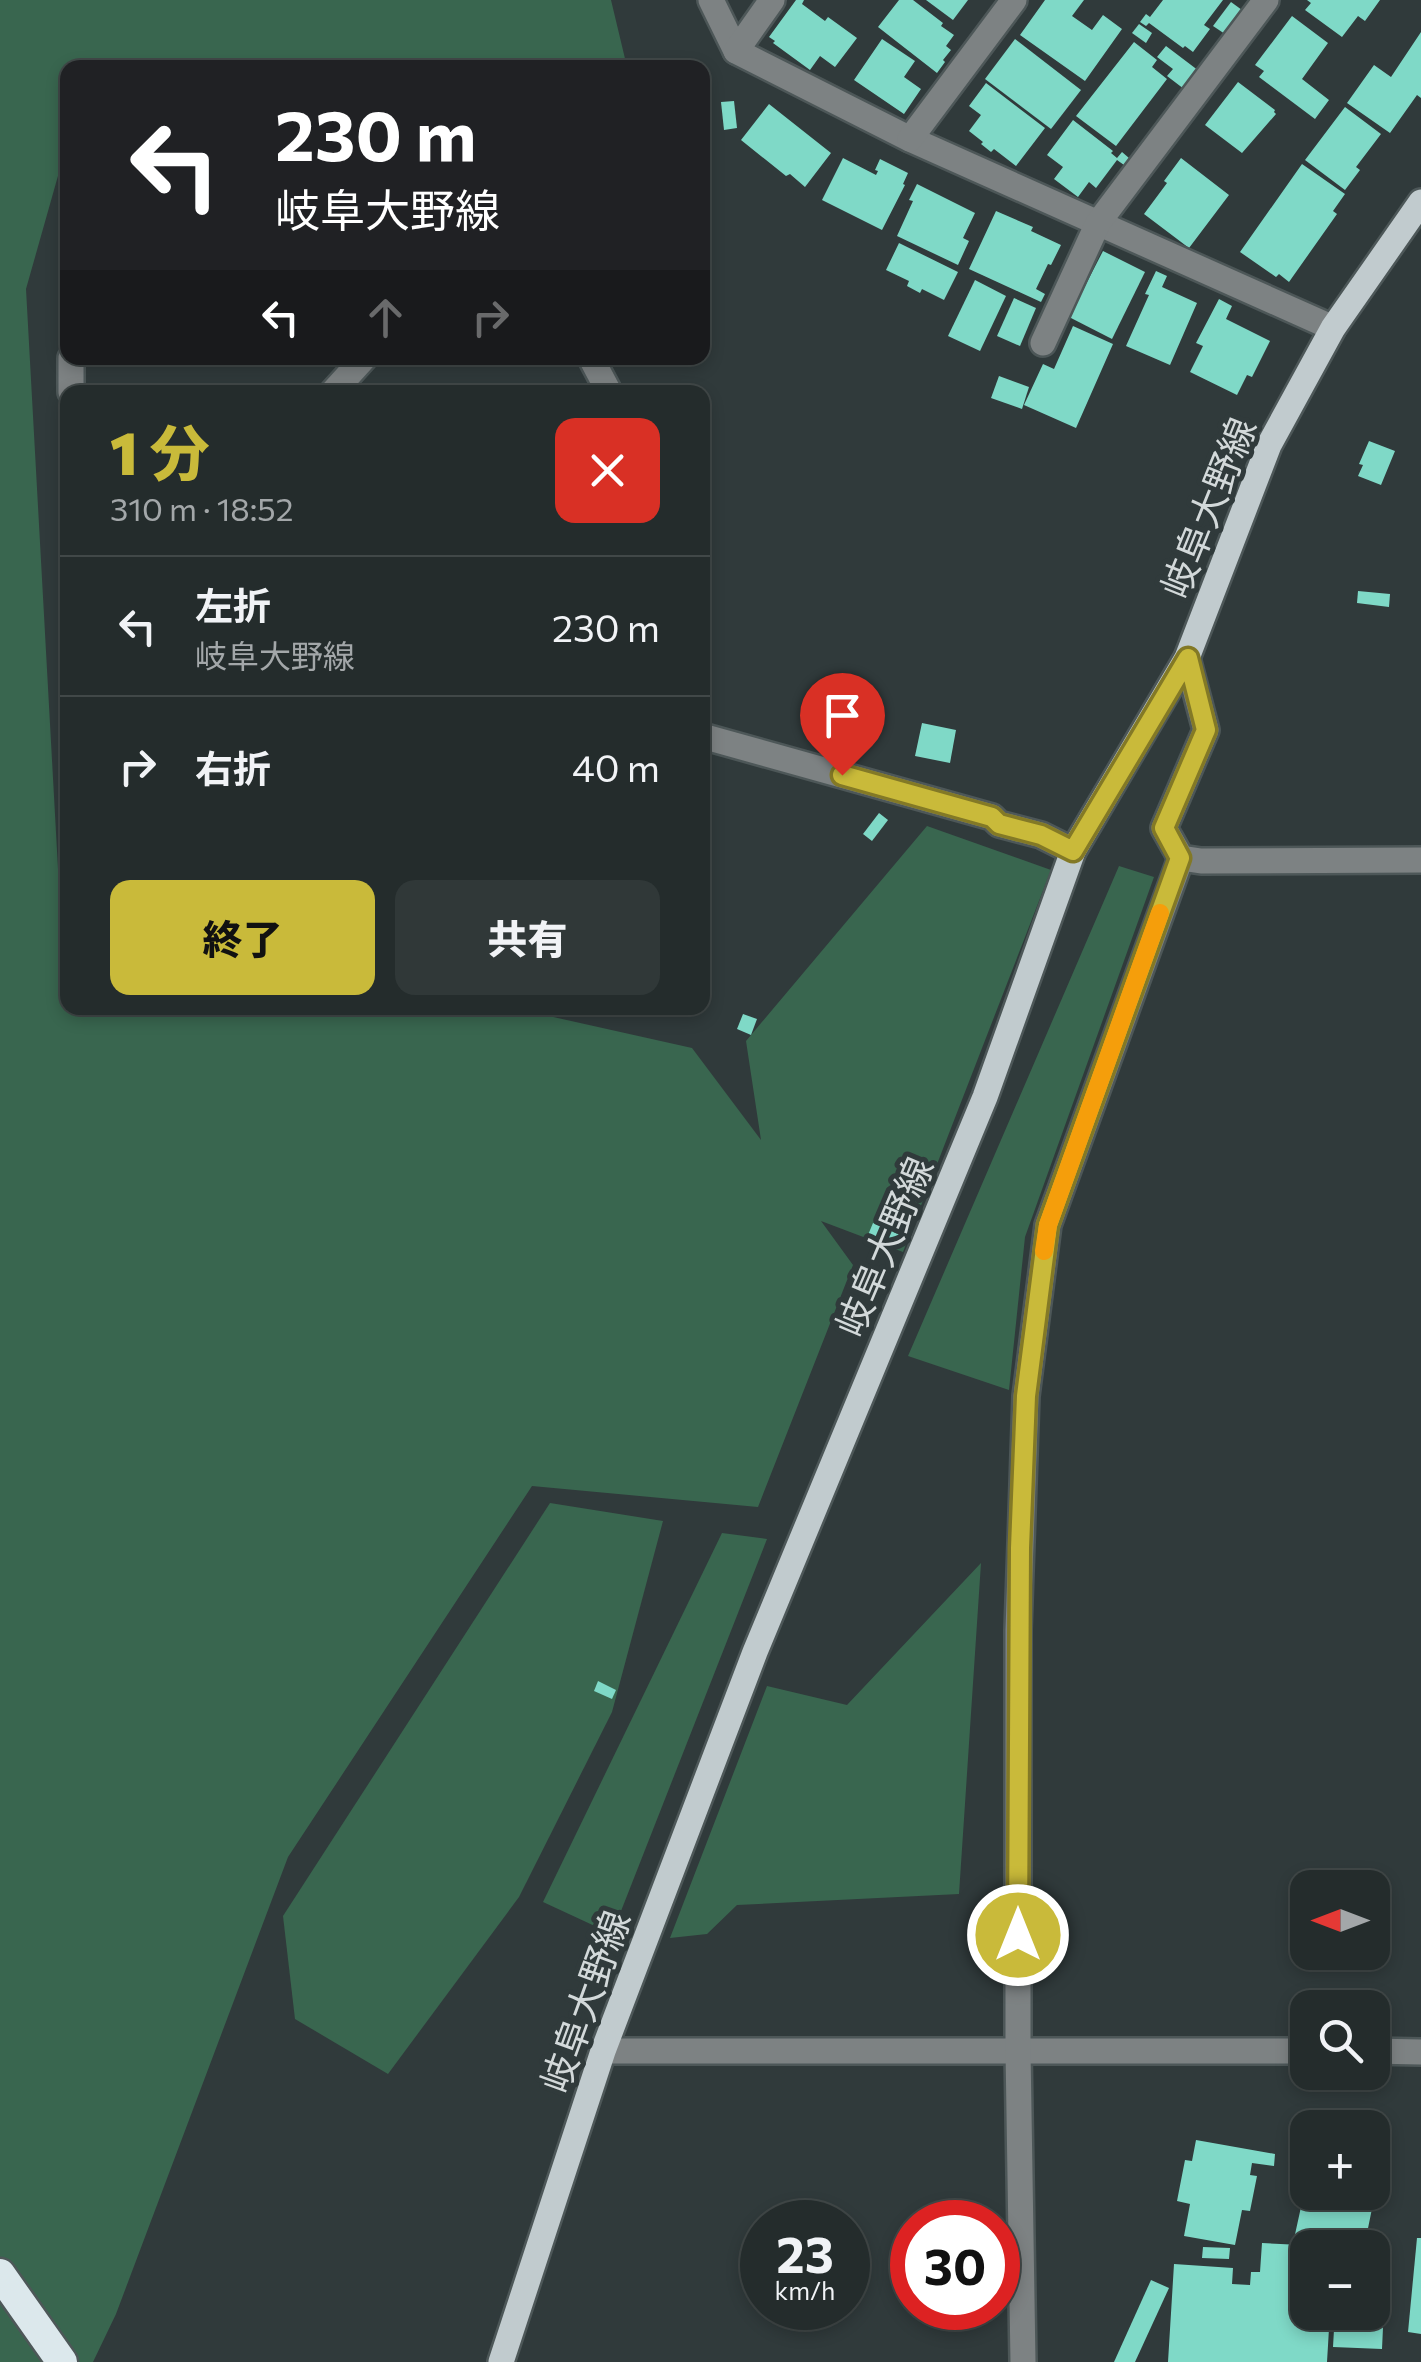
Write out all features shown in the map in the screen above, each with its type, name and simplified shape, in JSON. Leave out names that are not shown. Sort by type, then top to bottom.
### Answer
[{"type":"highway","points":[[0,2274],[62,2362]]},
{"type":"main road","name":"岐阜大野線","points":[[501,2362],[602,2051],[755,1652],[985,1097],[1073,851],[1188,658],[1269,446],[1333,328],[1421,202]]},
{"type":"street","points":[[711,0],[736,51],[910,138],[1333,328]]},
{"type":"street","points":[[736,51],[772,0]]},
{"type":"street","points":[[910,138],[1014,0]]},
{"type":"street","points":[[1042,343],[1098,223],[1266,0]]},
{"type":"street","points":[[339,385],[358,365]]},
{"type":"street","points":[[1023,2362],[1018,2050],[1020,1548],[1026,1396],[1048,1225],[1180,858],[1164,828],[1206,730],[1188,658]]},
{"type":"street","points":[[710,738],[992,817],[999,824],[1041,835],[1073,851]]},
{"type":"street","points":[[1180,858],[1201,862],[1421,860]]},
{"type":"street","points":[[602,2051],[1290,2051]]},
{"type":"street","points":[[1390,2051],[1421,2052]]},
{"type":"green space","points":[[0,0],[611,0],[625,60],[60,60],[60,169],[26,289],[60,905],[60,1015],[544,1015],[692,1048],[761,1140],[746,1041],[927,826],[1051,870],[903,1252],[821,1221],[853,1265],[758,1507],[532,1486],[288,1857],[116,2314],[93,2362],[0,2362]]},
{"type":"green space","points":[[1119,866],[1154,877],[1025,1237],[1009,1390],[908,1356]]},
{"type":"green space","points":[[550,1503],[663,1521],[612,1712],[519,1897],[388,2074],[295,2019],[283,1916]]},
{"type":"green space","points":[[722,1533],[767,1539],[612,1934],[543,1902]]},
{"type":"green space","points":[[981,1563],[959,1894],[737,1905],[707,1934],[670,1938],[767,1686],[847,1705]]},
{"type":"building","points":[[796,0],[804,0],[802,4],[825,21],[828,17],[857,38],[835,67],[820,56],[810,70],[769,37]]},
{"type":"building","points":[[899,0],[913,0],[954,35],[946,46],[951,50],[937,73],[878,27]]},
{"type":"building","points":[[926,0],[968,0],[953,20]]},
{"type":"building","points":[[1045,0],[1084,0],[1072,16],[1092,30],[1103,15],[1122,29],[1085,81],[1020,35]]},
{"type":"building","points":[[1163,0],[1223,0],[1204,25],[1210,29],[1193,52],[1149,23],[1146,26],[1140,22],[1146,14],[1150,17]]},
{"type":"building","points":[[1307,0],[1380,0],[1365,21],[1358,16],[1342,37],[1305,10],[1311,3]]},
{"type":"building","points":[[1231,2],[1242,10],[1225,34],[1213,26]]},
{"type":"building","points":[[1292,16],[1328,43],[1302,79],[1329,100],[1315,119],[1259,77],[1264,71],[1255,65]]},
{"type":"building","points":[[1139,24],[1152,33],[1146,43],[1132,33]]},
{"type":"building","points":[[1421,32],[1421,98],[1417,95],[1390,133],[1347,103],[1374,65],[1391,77]]},
{"type":"building","points":[[882,39],[915,61],[904,77],[921,89],[904,114],[854,80]]},
{"type":"building","points":[[1015,39],[1081,90],[1051,129],[985,79]]},
{"type":"building","points":[[1134,42],[1157,60],[1152,67],[1167,79],[1116,146],[1076,116]]},
{"type":"building","points":[[1166,46],[1199,71],[1184,89],[1167,76],[1173,69],[1157,57]]},
{"type":"building","points":[[1238,82],[1276,114],[1242,153],[1205,125]]},
{"type":"building","points":[[986,83],[1045,128],[1016,166],[994,149],[991,152],[969,131],[981,115],[969,106]]},
{"type":"building","points":[[734,101],[737,128],[724,130],[721,102]]},
{"type":"building","points":[[769,104],[831,153],[805,187],[741,140]]},
{"type":"building","points":[[1345,107],[1381,134],[1356,167],[1360,170],[1345,190],[1305,160]]},
{"type":"building","points":[[1073,120],[1117,158],[1122,152],[1129,158],[1124,165],[1117,160],[1096,188],[1089,182],[1078,197],[1054,179],[1063,167],[1047,155]]},
{"type":"building","points":[[843,158],[876,175],[880,159],[908,173],[882,230],[822,200]]},
{"type":"building","points":[[1181,158],[1229,195],[1189,248],[1144,214]]},
{"type":"building","points":[[1302,164],[1345,194],[1333,211],[1337,214],[1289,282],[1240,252]]},
{"type":"building","points":[[917,184],[975,213],[963,238],[969,241],[958,265],[897,236]]},
{"type":"building","points":[[996,211],[1061,245],[1036,289],[1045,294],[1041,302],[969,269]]},
{"type":"building","points":[[899,243],[958,272],[944,300],[922,289],[920,293],[907,286],[909,281],[886,270]]},
{"type":"building","points":[[1103,251],[1145,272],[1112,339],[1069,317]]},
{"type":"building","points":[[1156,271],[1167,276],[1162,287],[1197,303],[1170,365],[1126,346]]},
{"type":"building","points":[[975,280],[1006,296],[980,351],[948,336]]},
{"type":"building","points":[[1014,298],[1036,308],[1020,346],[997,336]]},
{"type":"building","points":[[1219,299],[1232,306],[1226,319],[1270,341],[1252,377],[1247,375],[1237,395],[1190,372],[1203,346],[1196,343]]},
{"type":"building","points":[[1073,326],[1113,344],[1076,428],[1024,405],[1043,364],[1054,369]]},
{"type":"building","points":[[999,376],[1029,387],[1022,409],[991,398]]},
{"type":"building","points":[[1369,441],[1395,451],[1381,485],[1358,476]]},
{"type":"building","points":[[1358,591],[1390,594],[1389,607],[1357,603]]},
{"type":"building","points":[[922,723],[956,730],[950,763],[915,756]]},
{"type":"building","points":[[879,813],[888,820],[872,841],[863,834]]},
{"type":"building","points":[[743,1014],[757,1019],[751,1035],[737,1029]]},
{"type":"building","points":[[873,1223],[900,1235],[895,1246],[868,1235]]},
{"type":"building","points":[[598,1681],[616,1690],[612,1699],[594,1691]]},
{"type":"building","points":[[1196,2140],[1275,2154],[1274,2166],[1252,2163],[1250,2175],[1257,2176],[1250,2211],[1242,2210],[1235,2245],[1184,2236],[1190,2204],[1177,2201],[1185,2160],[1192,2161]]},
{"type":"building","points":[[1300,2210],[1372,2210],[1368,2230],[1296,2230]]},
{"type":"building","points":[[1417,2238],[1421,2238],[1421,2334],[1408,2332]]},
{"type":"building","points":[[1262,2243],[1290,2244],[1290,2330],[1329,2330],[1327,2362],[1168,2362],[1174,2264],[1233,2268],[1232,2284],[1250,2285],[1251,2272],[1260,2272]]},
{"type":"building","points":[[1203,2247],[1230,2248],[1229,2259],[1202,2258]]},
{"type":"building","points":[[1151,2280],[1169,2288],[1135,2362],[1114,2362]]},
{"type":"building","points":[[1334,2330],[1383,2330],[1382,2349],[1333,2347]]},
{"type":"slow traffic","points":[[1044,1251],[1048,1225],[1160,913]]},
{"type":"route","points":[[842,775],[992,817],[999,824],[1041,835],[1073,851],[1188,658],[1206,730],[1164,828],[1180,858],[1048,1225],[1026,1396],[1018,1630],[1018,1935]]}]
